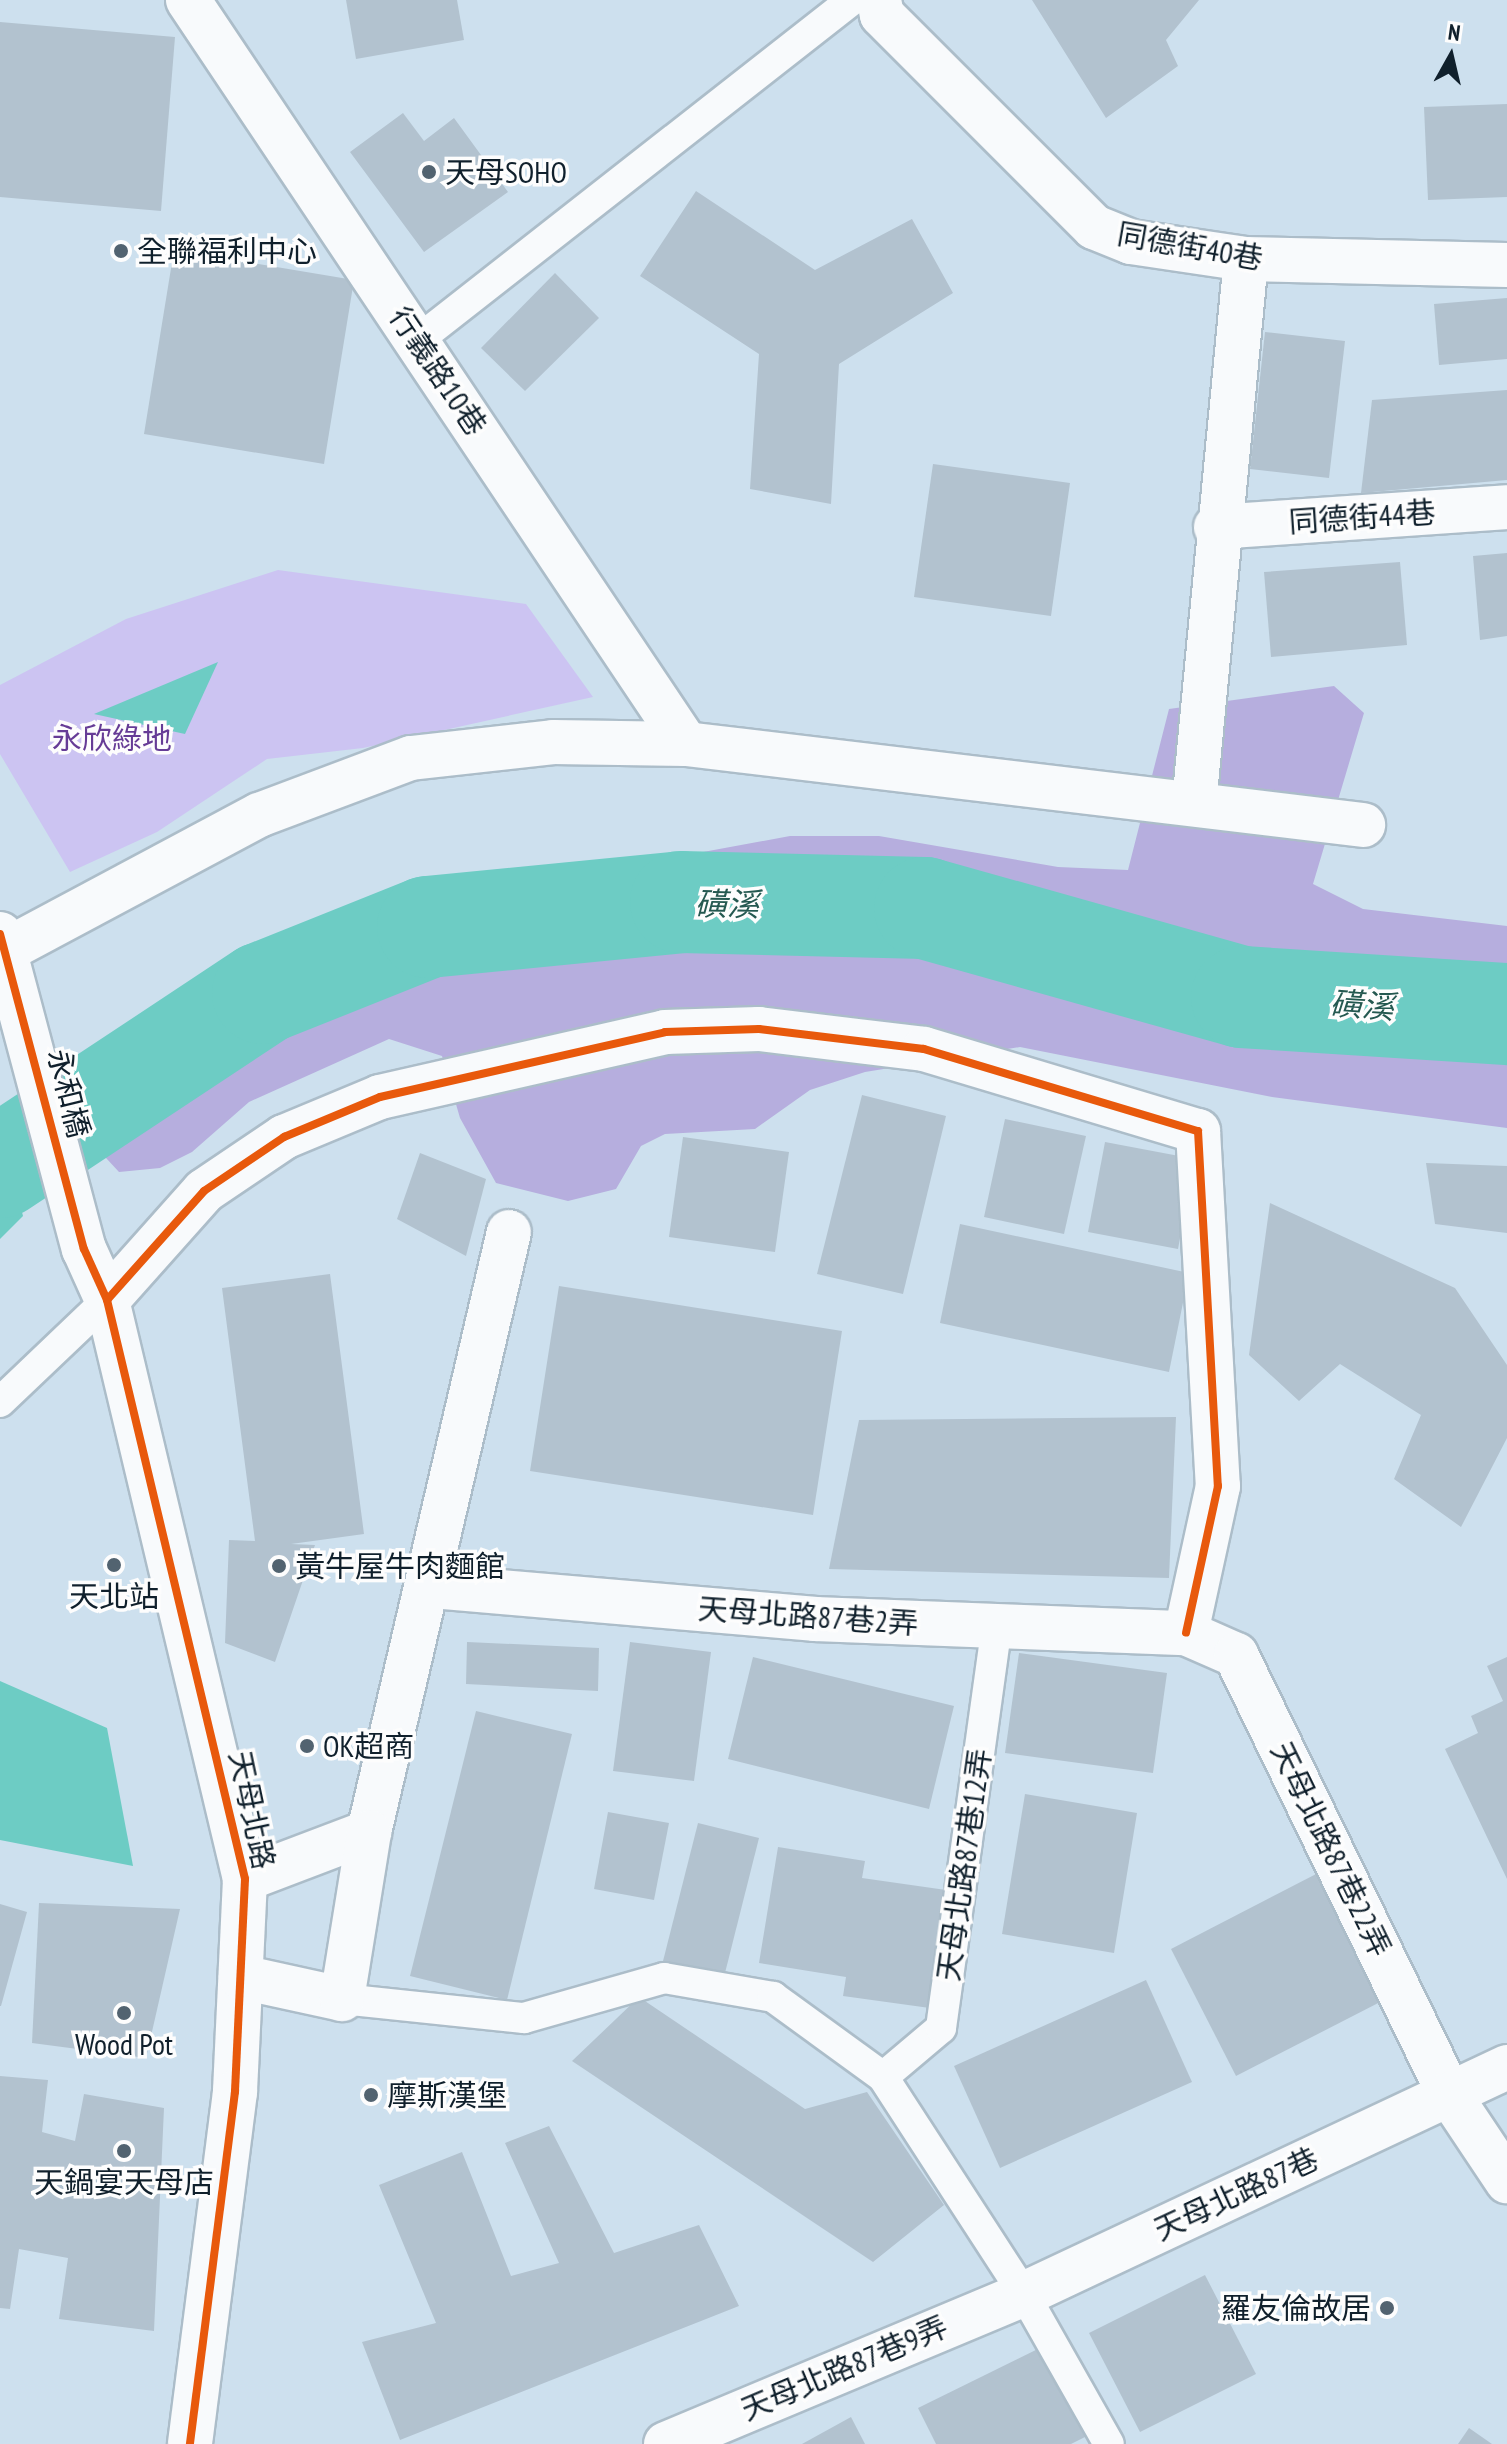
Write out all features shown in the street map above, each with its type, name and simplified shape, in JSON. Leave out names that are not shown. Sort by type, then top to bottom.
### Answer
[{"type":"street","name":"行義路10巷","points":[[188,0],[686,744]]},
{"type":"street","name":"同德街40巷","points":[[879,0],[882,15],[1094,227],[1131,242],[1246,259],[1507,265]]},
{"type":"street","points":[[1194,804],[1216,527],[1246,259]]},
{"type":"street","name":"同德街44巷","points":[[1216,527],[1507,507]]},
{"type":"street","points":[[4,942],[259,815],[411,758],[553,742],[686,744],[1363,825]]},
{"type":"street","name":"永和橋","points":[[4,942],[84,1249]]},
{"type":"street","points":[[107,1300],[204,1191],[284,1137],[380,1097],[665,1032],[759,1029],[924,1049],[1198,1131],[1218,1486],[1186,1633]]},
{"type":"street","points":[[241,1977],[342,1999],[369,1832],[431,1586],[509,1232]]},
{"type":"street","name":"天母北路","points":[[84,1249],[107,1300],[245,1879],[235,2092],[190,2444]]},
{"type":"street","name":"天母北路87巷2弄","points":[[431,1586],[815,1619],[1186,1633]]},
{"type":"street","name":"天母北路87巷22弄","points":[[1186,1633],[1236,1655],[1449,2094],[1507,2181]]},
{"type":"street","points":[[245,1879],[369,1832]]},
{"type":"street","name":"天母北路87巷","points":[[1024,2294],[1507,2067]]},
{"type":"street","name":"天母北路87巷9弄","points":[[666,2444],[1024,2294]]},
{"type":"lane","points":[[418,340],[852,0]]},
{"type":"lane","points":[[0,1402],[107,1300]]},
{"type":"lane","name":"天母北路87巷12弄","points":[[883,2077],[941,2028],[997,1626]]},
{"type":"lane","points":[[342,1999],[524,2018],[664,1978],[773,1997],[883,2077],[1024,2294],[1109,2444]]},
{"type":"green space","name":"永欣綠地","points":[[278,570],[526,604],[593,697],[363,748],[267,759],[157,832],[70,872],[0,754],[0,685],[126,619]]},
{"type":"shaded area","points":[[218,662],[185,734],[94,714]]},
{"type":"shaded area","points":[[1334,686],[1364,713],[1313,884],[1363,909],[1507,926],[1507,1128],[1272,1097],[1020,1047],[865,1072],[810,1090],[755,1129],[665,1134],[641,1146],[616,1189],[568,1201],[496,1183],[460,1118],[442,1056],[389,1039],[249,1102],[192,1152],[160,1168],[119,1172],[94,1145],[80,1059],[294,953],[449,899],[790,836],[879,836],[1058,867],[1128,870],[1169,709]]},
{"type":"shaded area","points":[[0,1123],[23,1216],[0,1239]]},
{"type":"shaded area","points":[[0,1681],[107,1728],[133,1866],[0,1840]]},
{"type":"building","points":[[346,0],[457,0],[464,40],[356,59]]},
{"type":"building","points":[[1032,0],[1199,0],[1166,40],[1178,66],[1106,118]]},
{"type":"building","points":[[0,22],[175,37],[161,211],[0,197]]},
{"type":"building","points":[[1507,104],[1507,197],[1428,200],[1424,107]]},
{"type":"building","name":"天母SOHO","points":[[403,113],[424,141],[454,118],[508,192],[424,252],[350,152]]},
{"type":"building","points":[[696,191],[815,270],[912,219],[953,293],[839,364],[831,504],[750,489],[759,354],[640,276]]},
{"type":"building","points":[[174,250],[354,280],[324,464],[144,434]]},
{"type":"building","points":[[555,273],[599,318],[525,391],[481,348]]},
{"type":"building","points":[[1507,298],[1507,359],[1439,365],[1434,304]]},
{"type":"building","points":[[1265,332],[1345,341],[1329,478],[1250,469]]},
{"type":"building","points":[[1507,390],[1507,480],[1361,493],[1372,400]]},
{"type":"building","points":[[933,464],[1070,483],[1051,616],[914,597]]},
{"type":"building","points":[[1507,553],[1507,636],[1480,640],[1473,556]]},
{"type":"building","points":[[1400,562],[1407,645],[1271,657],[1264,572]]},
{"type":"building","points":[[862,1095],[946,1116],[903,1294],[817,1274]]},
{"type":"building","points":[[1005,1119],[1086,1136],[1064,1234],[984,1217]]},
{"type":"building","points":[[683,1137],[789,1152],[775,1252],[669,1237]]},
{"type":"building","points":[[1105,1142],[1195,1159],[1178,1249],[1088,1232]]},
{"type":"building","points":[[420,1153],[486,1179],[466,1256],[397,1219]]},
{"type":"building","points":[[1426,1163],[1507,1166],[1507,1233],[1435,1224]]},
{"type":"building","points":[[1270,1203],[1455,1288],[1507,1365],[1507,1438],[1461,1527],[1394,1479],[1421,1415],[1340,1364],[1299,1401],[1249,1355]]},
{"type":"building","points":[[960,1224],[1189,1273],[1169,1372],[940,1323]]},
{"type":"building","points":[[330,1274],[364,1534],[291,1544],[315,1545],[275,1662],[225,1643],[229,1540],[255,1541],[222,1288]]},
{"type":"building","points":[[559,1286],[842,1331],[813,1515],[530,1471]]},
{"type":"building","points":[[1176,1417],[1169,1578],[829,1569],[859,1420]]},
{"type":"building","points":[[467,1642],[599,1648],[598,1691],[466,1684]]},
{"type":"building","points":[[630,1642],[711,1652],[694,1781],[613,1771]]},
{"type":"building","points":[[1019,1653],[1167,1673],[1153,1773],[1005,1753]]},
{"type":"building","points":[[753,1657],[954,1706],[929,1809],[728,1759]]},
{"type":"building","points":[[1507,1657],[1507,1879],[1445,1749],[1478,1733],[1471,1716],[1503,1701],[1487,1666]]},
{"type":"building","points":[[476,1711],[572,1734],[507,2000],[410,1976]]},
{"type":"building","points":[[1025,1794],[1137,1813],[1114,1953],[1002,1934]]},
{"type":"building","points":[[608,1812],[669,1823],[654,1900],[594,1889]]},
{"type":"building","points":[[698,1823],[759,1838],[723,1981],[662,1965]]},
{"type":"building","points":[[778,1847],[865,1861],[862,1878],[953,1891],[937,2009],[843,1996],[846,1977],[759,1963]]},
{"type":"building","points":[[1320,1872],[1386,1999],[1236,2076],[1171,1949]]},
{"type":"building","points":[[39,1903],[180,1909],[146,2058],[32,2043]]},
{"type":"building","points":[[0,1904],[27,1912],[1,2006],[0,2006]]},
{"type":"building","points":[[1146,1980],[1192,2082],[1000,2168],[954,2066]]},
{"type":"building","points":[[639,1997],[805,2109],[867,2092],[944,2205],[873,2262],[572,2061]]},
{"type":"building","points":[[0,2076],[48,2080],[42,2132],[75,2141],[84,2094],[164,2108],[154,2331],[59,2319],[68,2258],[19,2249],[10,2309],[0,2308]]},
{"type":"building","points":[[549,2126],[614,2253],[699,2225],[739,2306],[400,2440],[362,2342],[436,2323],[379,2185],[462,2152],[511,2276],[559,2263],[505,2143]]},
{"type":"building","points":[[1205,2275],[1256,2374],[1140,2432],[1089,2333]]},
{"type":"building","points":[[1050,2343],[1095,2432],[1071,2444],[936,2444],[918,2408]]},
{"type":"building","points":[[851,2417],[865,2444],[802,2444]]},
{"type":"building","points":[[1469,2428],[1492,2444],[1458,2444]]},
{"type":"waterway","name":"磺溪","points":[[0,1167],[263,993],[428,927],[681,902],[925,908],[1242,997],[1507,1014]]},
{"type":"cycle path","points":[[0,934],[84,1249],[107,1300],[245,1879],[235,2092],[190,2444]]},
{"type":"cycle path","points":[[107,1300],[204,1191],[284,1137],[380,1097],[665,1032],[759,1029],[924,1049],[1198,1131],[1218,1486],[1186,1633]]},
{"type":"place","name":"天母SOHO","points":[[429,172]]},
{"type":"place","name":"全聯福利中心","points":[[121,251]]},
{"type":"place","name":"天北站","points":[[114,1565]]},
{"type":"place","name":"黃牛屋牛肉麵館","points":[[279,1566]]},
{"type":"place","name":"OK超商","points":[[307,1746]]},
{"type":"place","name":"Wood Pot","points":[[124,2013]]},
{"type":"place","name":"摩斯漢堡","points":[[371,2095]]},
{"type":"place","name":"天鍋宴天母店","points":[[124,2151]]},
{"type":"place","name":"羅友倫故居","points":[[1387,2308]]}]
